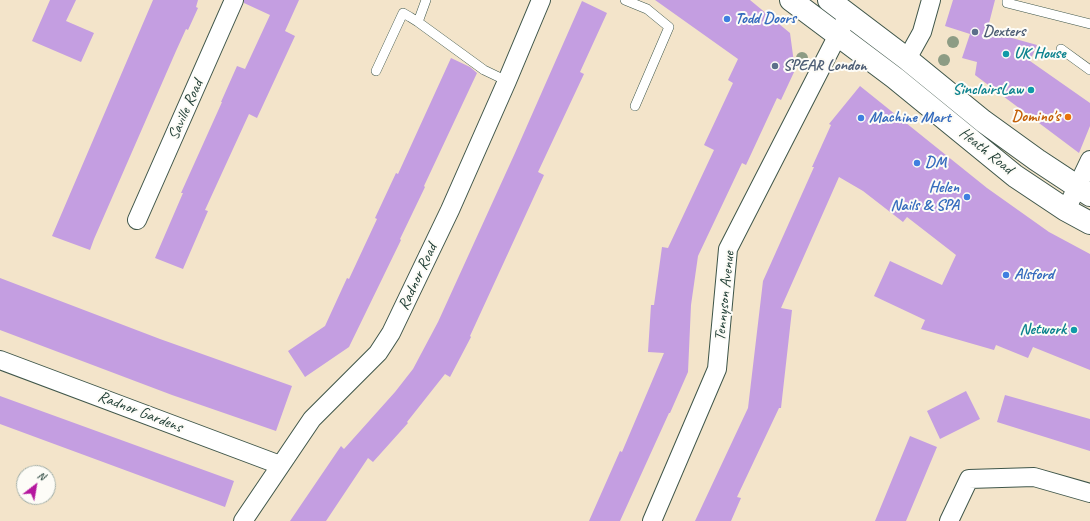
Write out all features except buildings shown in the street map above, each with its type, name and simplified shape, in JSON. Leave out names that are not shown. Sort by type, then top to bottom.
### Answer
[{"type":"main road","name":"Heath Road","points":[[791,0],[838,35],[901,69],[983,121],[1083,191]]},
{"type":"main road","name":"Heath Road","points":[[829,0],[848,15],[901,69],[1015,176],[1066,210],[1090,223]]},
{"type":"street","name":"Saville Road","points":[[137,220],[234,0]]},
{"type":"street","points":[[901,69],[922,32],[931,0]]},
{"type":"street","name":"Radnor Road","points":[[243,521],[312,419],[378,353],[391,333],[450,210],[507,81],[537,1]]},
{"type":"street","name":"Tennyson Avenue","points":[[652,521],[717,369],[728,249],[848,15]]},
{"type":"street","points":[[1066,210],[1083,191],[1090,160]]},
{"type":"street","name":"Radnor Gardens","points":[[0,360],[280,465]]},
{"type":"street","points":[[949,521],[969,479],[1034,477],[1090,493]]},
{"type":"lane","points":[[418,22],[426,0]]},
{"type":"lane","points":[[625,0],[647,9],[669,27],[635,106]]},
{"type":"lane","points":[[1007,0],[1007,2],[1090,24]]},
{"type":"lane","points":[[376,71],[403,13],[410,16],[484,70],[507,81]]},
{"type":"lane","points":[[1061,49],[1090,70]]},
{"type":"place","name":"Todd Doors","points":[[727,19]]},
{"type":"place","name":"Dexters","points":[[975,32]]},
{"type":"place","name":"UK House","points":[[1006,54]]},
{"type":"place","name":"SPEAR London","points":[[775,66]]},
{"type":"place","name":"SinclairsLaw","points":[[1031,90]]},
{"type":"place","name":"Domino's","points":[[1068,117]]},
{"type":"place","name":"Machine Mart","points":[[861,118]]},
{"type":"place","name":"DM","points":[[917,163]]},
{"type":"place","name":"Helen Nails & SPA","points":[[967,197]]},
{"type":"place","name":"Alsford","points":[[1006,275]]},
{"type":"place","name":"Network","points":[[1074,330]]}]
